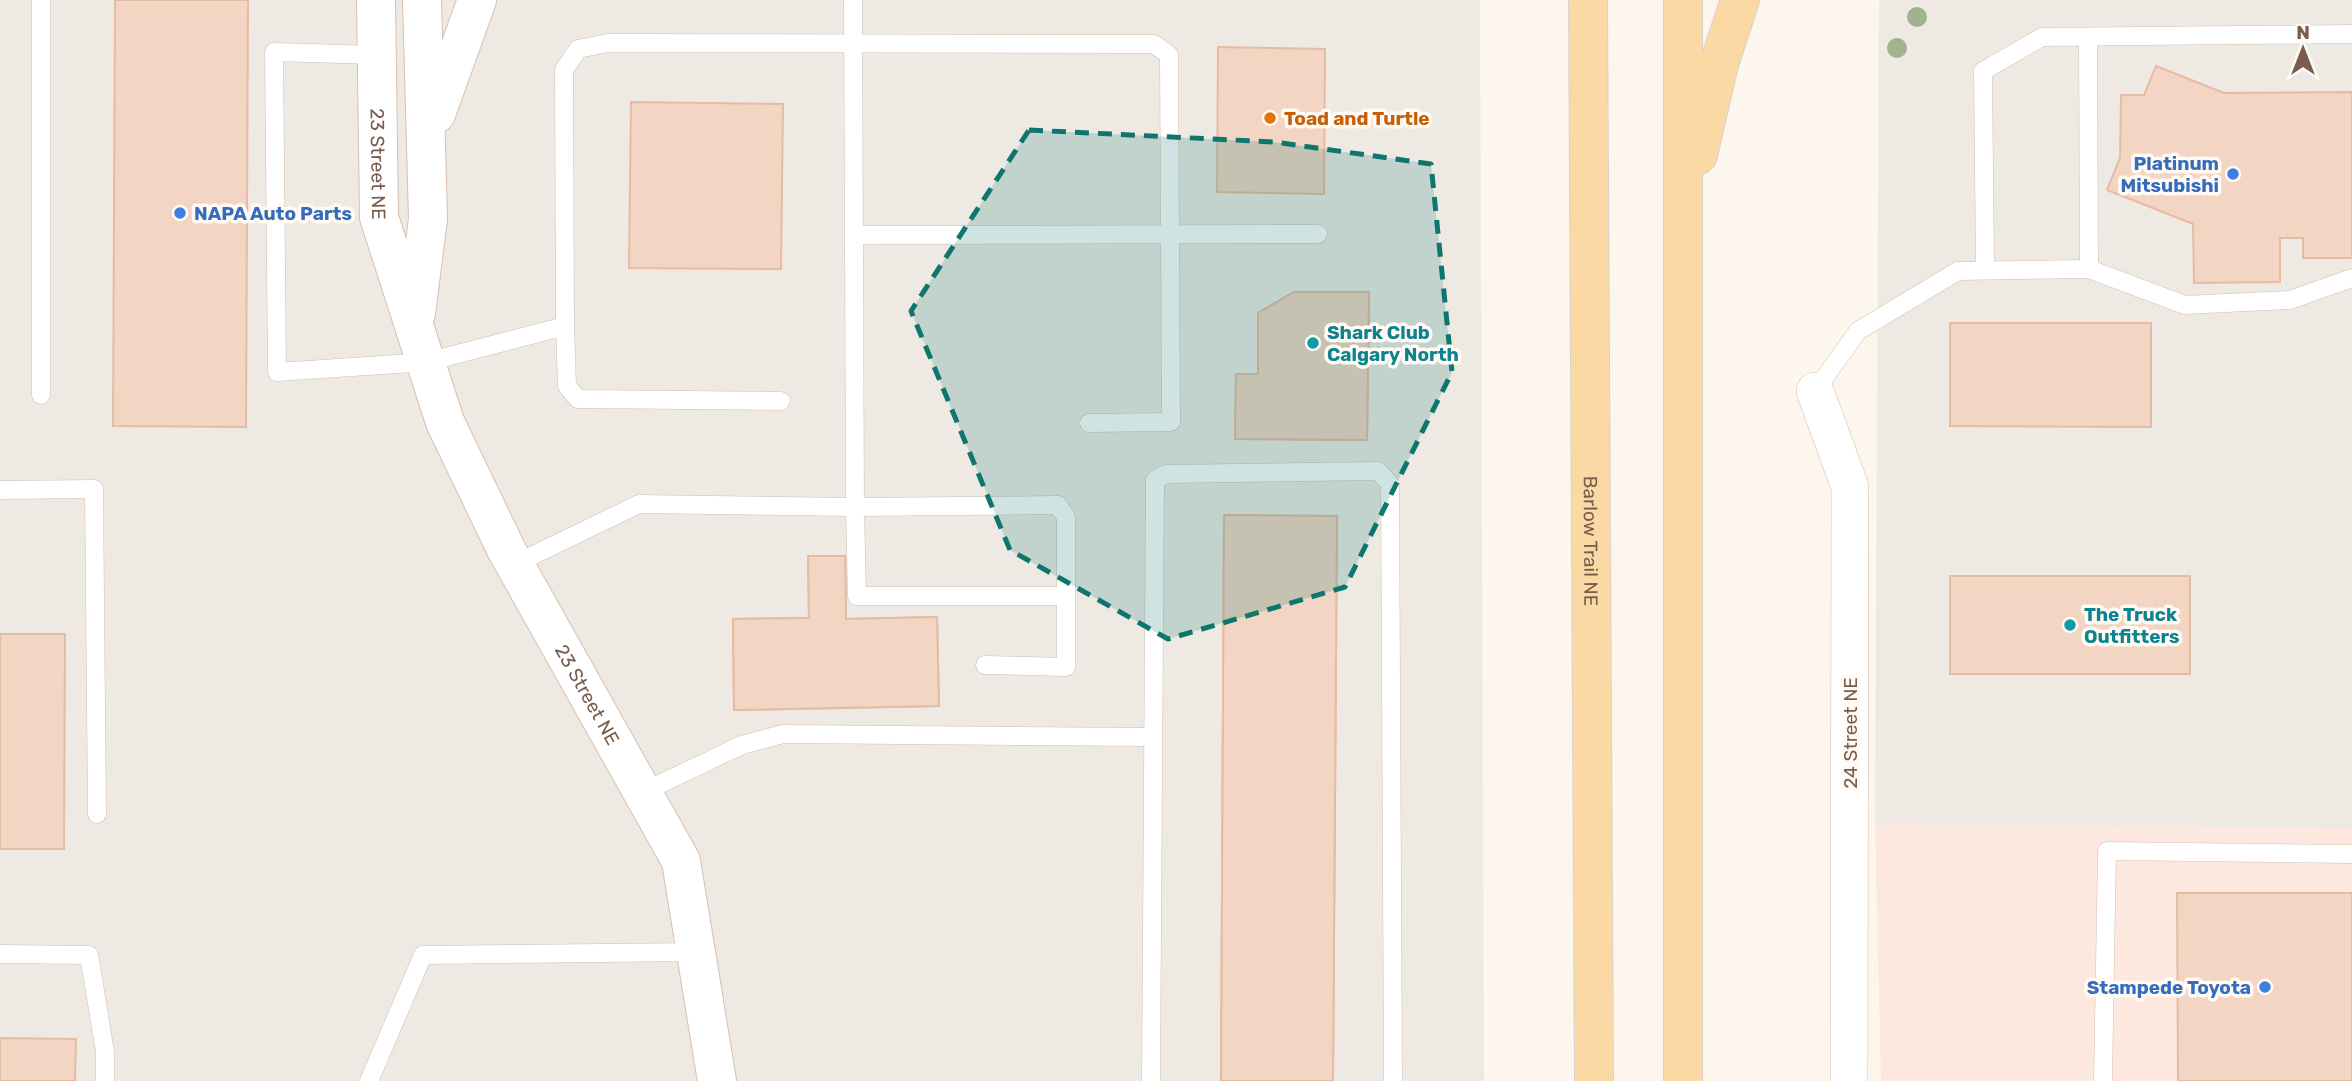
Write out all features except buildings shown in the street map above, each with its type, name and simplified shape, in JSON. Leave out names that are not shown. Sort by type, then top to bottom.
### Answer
[{"type":"main road","points":[[1683,0],[1683,1081]]},
{"type":"main road","points":[[1684,219],[1719,64],[1740,0]]},
{"type":"main road","name":"Barlow Trail NE","points":[[1582,11],[1594,1081]]},
{"type":"street","name":"23 Street NE","points":[[376,0],[379,217],[445,422],[515,564],[681,861],[717,1081]]},
{"type":"street","name":"23 Street NE","points":[[415,322],[428,219],[422,0]]},
{"type":"street","points":[[427,139],[477,0]]},
{"type":"street","name":"24 Street NE","points":[[1815,391],[1850,487],[1849,1081]]},
{"type":"lane","points":[[41,0],[41,395]]},
{"type":"lane","points":[[853,0],[857,596],[1066,596]]},
{"type":"lane","points":[[1984,269],[1983,71],[2042,37],[2352,34]]},
{"type":"lane","points":[[2088,37],[2089,269]]},
{"type":"lane","points":[[781,401],[578,399],[566,386],[564,69],[578,49],[608,43],[853,46],[1154,44],[1169,55],[1171,422],[1089,423]]},
{"type":"lane","points":[[377,55],[274,52],[277,372],[427,362],[565,326]]},
{"type":"lane","points":[[856,235],[1318,233]]},
{"type":"lane","points":[[1815,391],[1857,331],[1958,271],[2089,269],[2185,305],[2290,300],[2352,278]]},
{"type":"lane","points":[[1151,1081],[1155,480],[1166,474],[1378,471],[1390,484],[1393,1081]]},
{"type":"lane","points":[[0,490],[94,489],[97,814]]},
{"type":"lane","points":[[515,564],[639,504],[855,507],[1058,505],[1066,517],[1066,667],[985,666]]},
{"type":"lane","points":[[643,792],[742,745],[783,734],[1153,737]]},
{"type":"lane","points":[[2103,1081],[2107,851],[2352,854]]},
{"type":"lane","points":[[369,1081],[423,955],[696,952]]},
{"type":"lane","points":[[0,954],[89,955],[105,1052],[105,1081]]},
{"type":"highlighted area","points":[[1029,130],[1274,142],[1431,164],[1452,372],[1345,587],[1168,639],[1010,550],[911,311]]},
{"type":"shaded area","points":[[0,0],[1480,0],[1484,1081],[0,1081]]},
{"type":"shaded area","points":[[1879,0],[2352,0],[2352,828],[1875,824]]},
{"type":"shaded area","points":[[1875,824],[2352,828],[2352,1081],[1881,1081]]},
{"type":"place","name":"Toad and Turtle","points":[[1270,118]]},
{"type":"place","name":"Platinum Mitsubishi","points":[[2233,174]]},
{"type":"place","name":"NAPA Auto Parts","points":[[180,213]]},
{"type":"place","name":"Shark Club Calgary North","points":[[1313,343]]},
{"type":"place","name":"The Truck Outfitters","points":[[2070,625]]},
{"type":"place","name":"Stampede Toyota","points":[[2265,987]]}]
